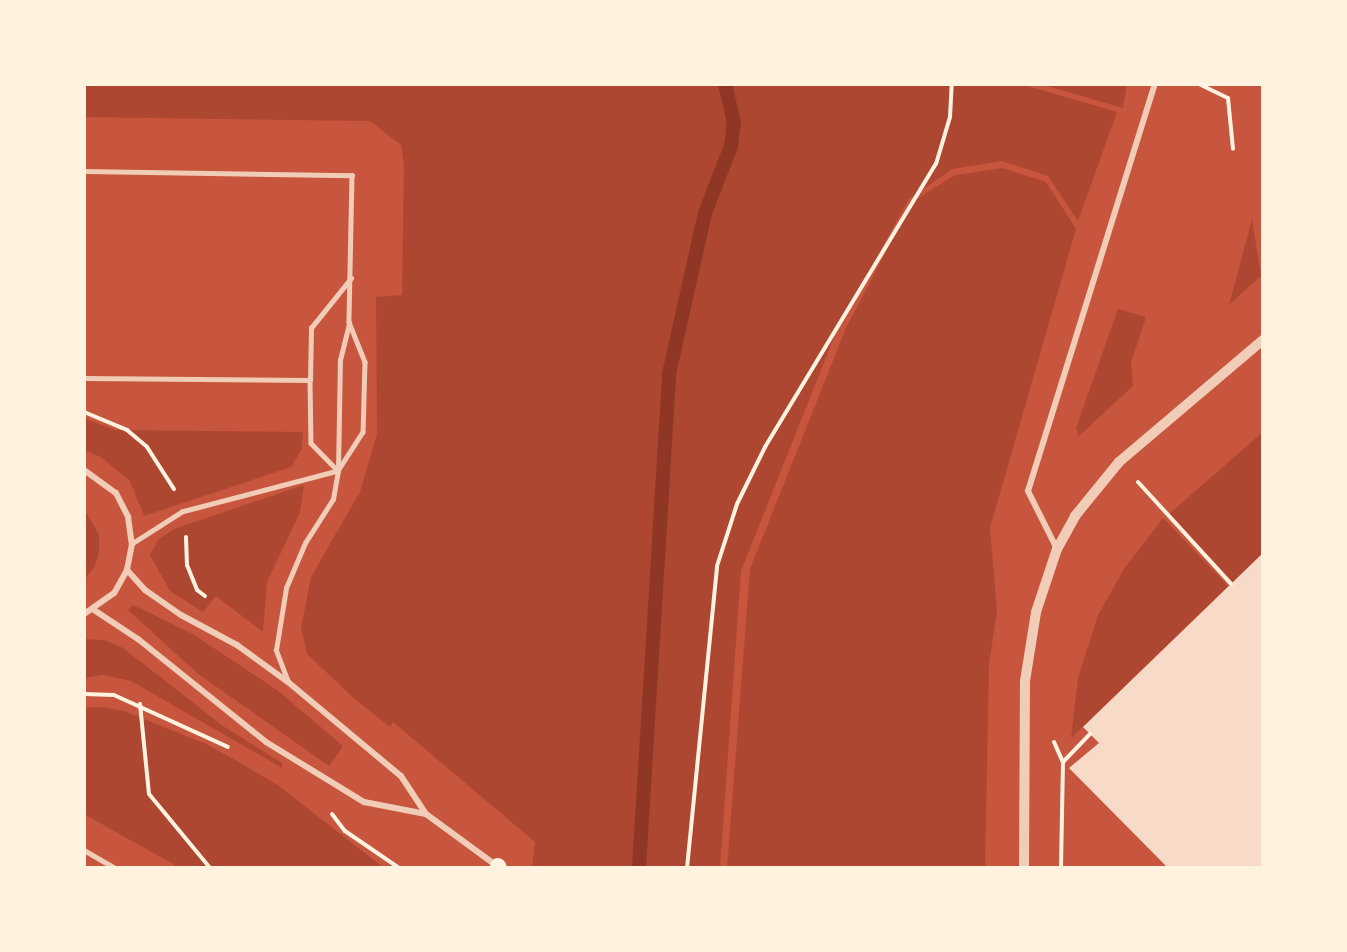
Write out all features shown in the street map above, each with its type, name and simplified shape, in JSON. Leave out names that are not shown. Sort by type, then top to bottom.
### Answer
[{"type":"street","points":[[1057,549],[1028,491],[1155,84]]},
{"type":"street","points":[[1024,868],[1022,838],[1025,681],[1036,612],[1057,549],[1075,516],[1119,462],[1263,340]]},
{"type":"street","points":[[84,470],[116,493],[128,517],[132,544],[127,570],[114,593],[94,610],[84,614]]},
{"type":"street","points":[[127,570],[145,590],[181,615],[237,645],[288,682],[401,776],[426,814],[499,868]]},
{"type":"street","points":[[94,610],[138,639],[276,748],[364,802],[426,814]]},
{"type":"street","points":[[1017,868],[1022,838]]},
{"type":"lane","points":[[84,171],[352,175],[349,322],[340,360],[338,471],[333,499],[305,543],[286,588],[276,650],[288,682]]},
{"type":"lane","points":[[338,471],[311,443],[311,328],[351,278]]},
{"type":"lane","points":[[132,544],[182,512],[338,471],[363,432],[365,362],[349,322]]},
{"type":"lane","points":[[84,378],[310,380]]},
{"type":"lane","points":[[84,850],[115,868]]},
{"type":"path","points":[[687,868],[717,566],[737,504],[765,447],[936,164],[950,117],[952,84]]},
{"type":"path","points":[[1199,84],[1228,98],[1233,149]]},
{"type":"path","points":[[84,412],[127,430],[147,447],[177,495]]},
{"type":"path","points":[[1119,462],[1231,584]]},
{"type":"path","points":[[186,535],[187,565],[197,590],[215,604]]},
{"type":"path","points":[[84,694],[114,695],[140,704],[236,750]]},
{"type":"path","points":[[140,704],[149,794],[210,868]]},
{"type":"path","points":[[1063,762],[1090,734]]},
{"type":"path","points":[[329,811],[345,831],[399,868]]},
{"type":"shaded area","points":[[84,84],[1021,84],[1117,112],[1078,221],[1048,176],[1002,161],[952,169],[909,199],[837,330],[741,571],[720,868],[532,868],[535,842],[393,722],[390,727],[356,700],[307,654],[301,628],[311,577],[360,492],[377,434],[376,297],[402,295],[404,165],[401,145],[370,121],[84,117]]},
{"type":"shaded area","points":[[1040,84],[1127,84],[1123,108]]},
{"type":"shaded area","points":[[1003,168],[1046,182],[1076,229],[990,528],[997,611],[989,664],[985,868],[727,868],[750,569],[846,328],[912,202],[955,175]]},
{"type":"shaded area","points":[[1252,219],[1261,276],[1229,305]]},
{"type":"shaded area","points":[[1118,309],[1146,317],[1131,362],[1133,386],[1079,436],[1076,428]]},
{"type":"shaded area","points":[[84,418],[115,430],[303,432],[302,449],[291,467],[144,516],[130,481],[101,457],[84,450]]},
{"type":"shaded area","points":[[1263,432],[1263,553],[1233,582],[1169,514]]},
{"type":"shaded area","points":[[304,485],[300,512],[267,582],[263,632],[216,596],[203,612],[170,591],[150,555],[158,540],[174,529]]},
{"type":"shaded area","points":[[84,509],[99,534],[99,552],[94,568],[84,580]]},
{"type":"shaded area","points":[[1163,518],[1228,586],[1071,738],[1078,678],[1098,615],[1124,569]]},
{"type":"shaded area","points":[[133,605],[191,633],[277,690],[343,746],[329,766],[197,673],[128,610]]},
{"type":"shaded area","points":[[84,639],[104,640],[123,648],[223,726],[282,763],[282,768],[131,681],[103,675],[84,678]]},
{"type":"shaded area","points":[[101,707],[124,711],[206,744],[237,761],[279,786],[384,868],[180,868],[84,814],[84,708]]},
{"type":"building","points":[[1263,553],[1263,868],[1168,868],[1069,768],[1099,743],[1083,727]]},
{"type":"waterway","points":[[639,868],[669,374],[705,213],[731,146],[734,123],[725,84]]}]
